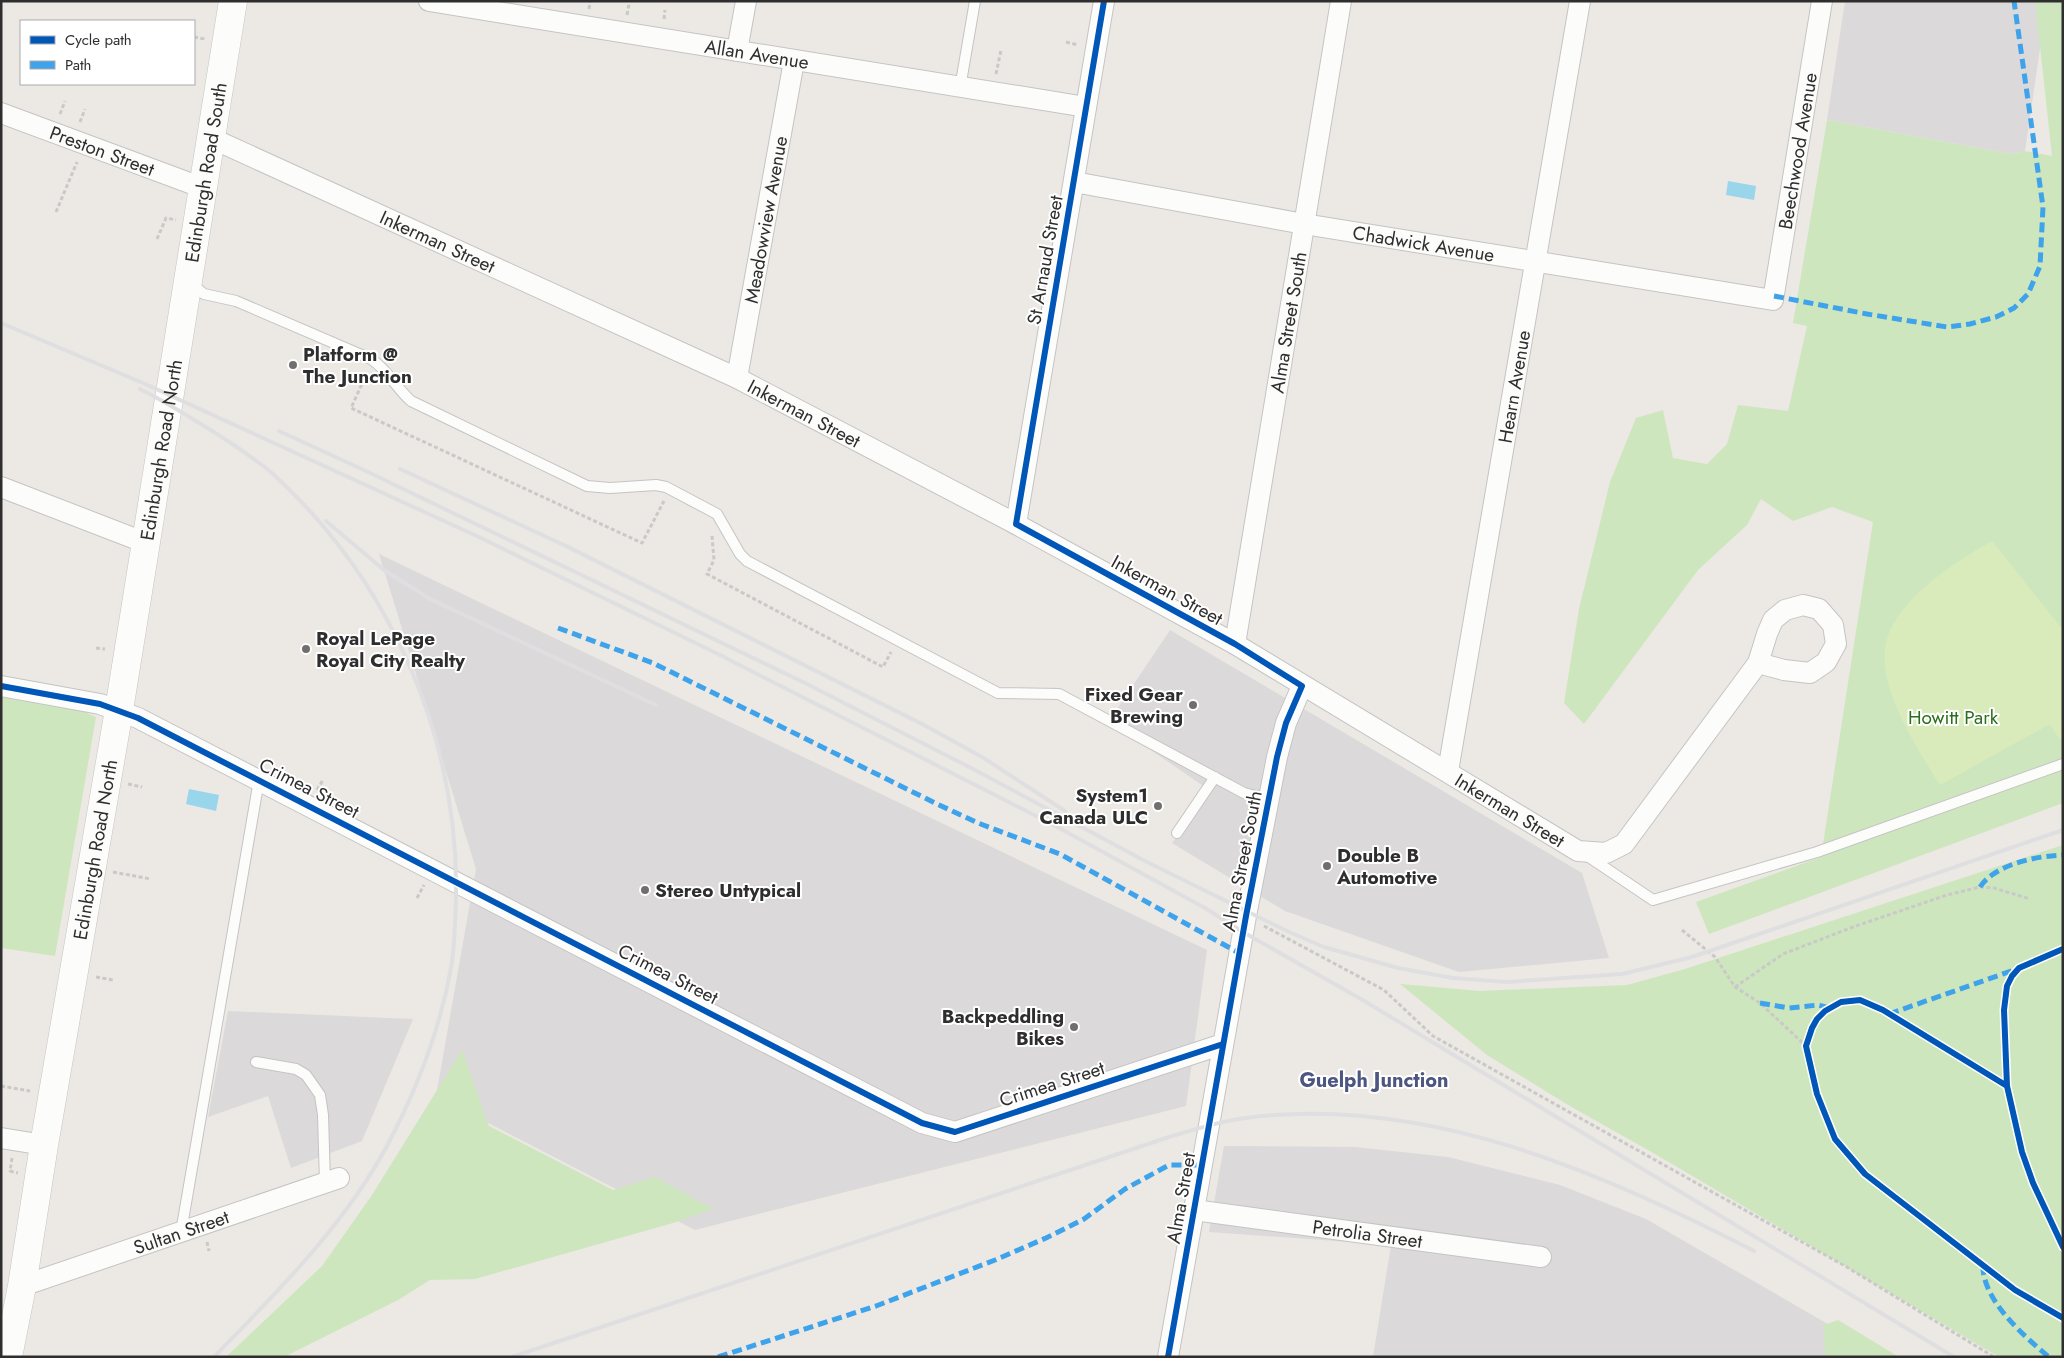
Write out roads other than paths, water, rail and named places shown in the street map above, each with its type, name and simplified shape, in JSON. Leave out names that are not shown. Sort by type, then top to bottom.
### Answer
[{"type":"main road","name":"Edinburgh Road South","points":[[177,342],[233,1]]},
{"type":"main road","name":"Edinburgh Road North","points":[[8,1357],[22,1286],[44,1144],[119,710],[177,342]]},
{"type":"street","name":"Allan Avenue","points":[[429,1],[1086,108]]},
{"type":"street","points":[[737,51],[746,1]]},
{"type":"street","name":"St Arnaud Street","points":[[1016,524],[1104,1]]},
{"type":"street","name":"Alma Street South","points":[[1235,644],[1342,1]]},
{"type":"street","name":"Hearn Avenue","points":[[1448,771],[1580,1]]},
{"type":"street","name":"Beechwood Avenue","points":[[1773,300],[1822,1]]},
{"type":"street","name":"Meadowview Avenue","points":[[737,378],[794,61]]},
{"type":"street","name":"Preston Street","points":[[1,112],[203,188]]},
{"type":"street","name":"Inkerman Street","points":[[211,138],[737,378],[1016,524],[1235,644],[1578,851],[1606,853],[1624,844],[1758,663]]},
{"type":"street","name":"Chadwick Avenue","points":[[1074,182],[1304,224],[1773,300]]},
{"type":"street","points":[[1,487],[146,543]]},
{"type":"street","name":"Crimea Street","points":[[1,686],[91,702],[119,710],[259,780],[922,1123],[955,1132],[1223,1044]]},
{"type":"street","name":"Alma Street South","points":[[1223,1044],[1276,757],[1286,723],[1302,686]]},
{"type":"street","name":"Alma Street","points":[[1168,1357],[1223,1044]]},
{"type":"street","points":[[1,1138],[44,1144]]},
{"type":"street","name":"Sultan Street","points":[[22,1286],[332,1181]]},
{"type":"street","name":"Petrolia Street","points":[[1194,1210],[1540,1257]]},
{"type":"lane","points":[[960,88],[975,1]]},
{"type":"lane","points":[[188,280],[204,294],[236,301],[371,358],[385,369],[411,401],[587,486],[610,488],[656,484],[674,491],[717,514],[740,554],[747,561],[998,693],[1059,694],[1244,793],[1268,799]]},
{"type":"lane","points":[[1578,851],[1626,880],[1653,900],[1817,852],[2063,764]]},
{"type":"lane","points":[[1177,833],[1215,777]]},
{"type":"lane","points":[[181,1232],[259,780]]},
{"type":"lane","points":[[256,1062],[296,1068],[306,1075],[320,1095],[332,1181]]},
{"type":"water","points":[[1728,181],[1756,186],[1754,200],[1726,195]]},
{"type":"water","points":[[189,789],[219,795],[216,811],[186,804]]},
{"type":"railway","points":[[1,323],[143,383],[479,537],[720,655],[1050,823],[1205,908],[1243,932],[1361,999],[1954,1357]]},
{"type":"railway","points":[[140,389],[175,408],[231,443],[273,474],[315,517],[352,563],[384,613],[410,666],[431,722],[445,779],[454,838],[456,898],[451,968],[441,1014],[409,1102],[371,1174],[331,1230],[262,1308],[214,1357]]},
{"type":"railway","points":[[279,431],[366,471],[805,683],[975,770],[1145,861],[1289,932],[1324,947],[1398,968],[1453,978],[1507,982],[1622,974],[1692,957],[2063,830]]},
{"type":"railway","points":[[400,469],[566,546],[924,725],[982,757],[1065,811]]},
{"type":"railway","points":[[326,521],[384,570],[430,599],[656,705]]},
{"type":"railway","points":[[512,1357],[1169,1137],[1200,1128],[1253,1117],[1319,1114],[1384,1118],[1449,1130],[1512,1147],[1575,1169],[1636,1194],[1754,1251]]},
{"type":"place","name":"Platform @ The Junction","points":[[293,365]]},
{"type":"place","name":"Royal LePage Royal City Realty","points":[[306,649]]},
{"type":"place","name":"Fixed Gear Brewing","points":[[1193,705]]},
{"type":"place","name":"System1 Canada ULC","points":[[1158,806]]},
{"type":"place","name":"Double B Automotive","points":[[1327,866]]},
{"type":"place","name":"Stereo Untypical","points":[[645,890]]},
{"type":"place","name":"Backpeddling Bikes","points":[[1074,1027]]},
{"type":"district","name":"Guelph Junction","points":[[1374,1080]]},
{"type":"park label","name":"Howitt Park","points":[[1953,717]]}]
